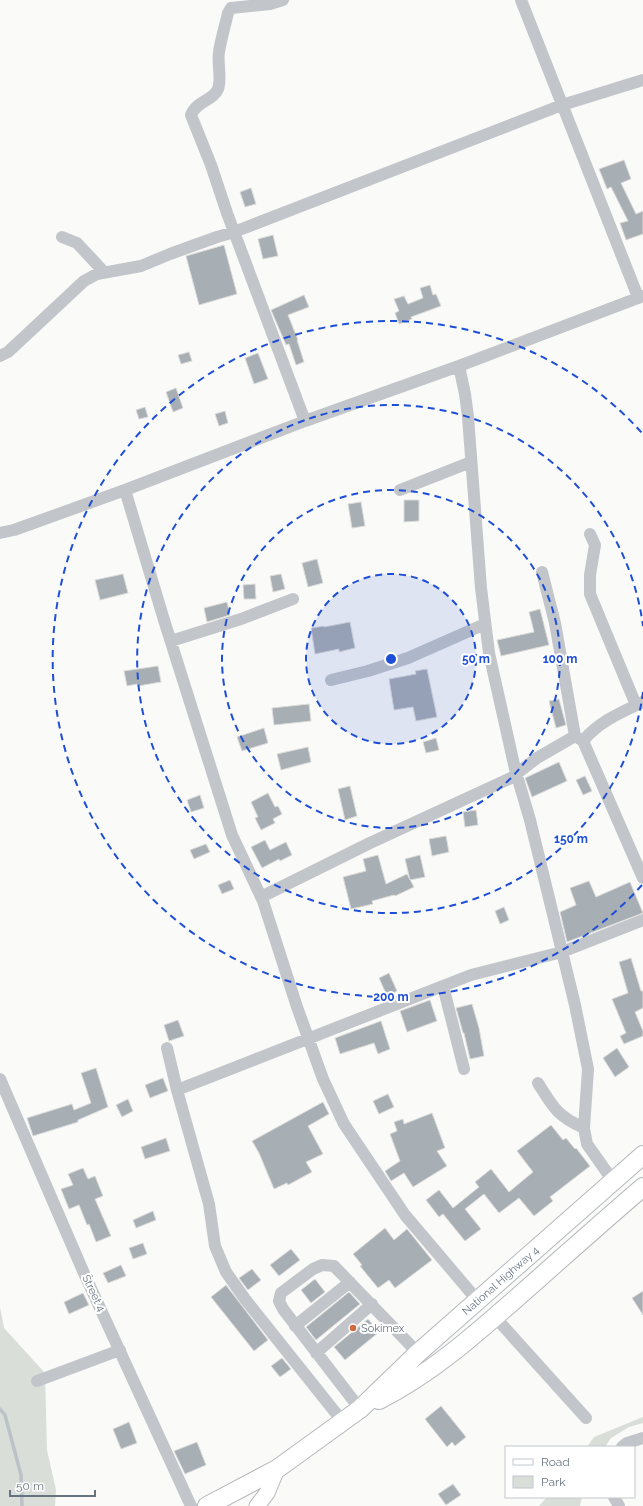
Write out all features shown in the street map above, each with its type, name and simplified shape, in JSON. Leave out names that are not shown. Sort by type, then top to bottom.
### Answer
[{"type":"highway","name":"National Highway 4","points":[[207,1506],[277,1469],[360,1409],[418,1353],[643,1155]]},
{"type":"highway","name":"National Highway 4","points":[[360,1409],[389,1395],[420,1376],[457,1348],[495,1317],[643,1187]]},
{"type":"main road","points":[[257,1506],[267,1493],[277,1469]]},
{"type":"street","points":[[283,0],[270,4],[231,8],[228,13],[218,53],[218,89],[213,95],[198,104],[191,115],[211,165],[234,232],[305,421]]},
{"type":"street","points":[[0,533],[14,530],[125,490],[305,421],[458,366],[641,296],[562,105],[522,0]]},
{"type":"street","points":[[0,356],[8,352],[84,281],[96,274],[141,266],[170,254],[234,232],[562,105],[643,80]]},
{"type":"street","points":[[62,237],[77,243],[104,272]]},
{"type":"street","points":[[458,366],[465,394],[489,653],[516,774],[530,820],[575,1005],[588,1069],[584,1128],[587,1144],[613,1181]]},
{"type":"street","points":[[400,490],[471,462]]},
{"type":"street","points":[[125,490],[170,641],[232,835],[261,897],[323,1079],[344,1124],[405,1215],[478,1301]]},
{"type":"street","points":[[261,897],[370,843],[511,778],[537,758],[579,739],[606,721],[639,703],[590,594],[590,575],[595,546],[590,534]]},
{"type":"street","points":[[542,572],[555,624],[579,739],[643,878]]},
{"type":"street","points":[[170,641],[293,600]]},
{"type":"street","points":[[331,680],[368,671],[408,658],[486,624]]},
{"type":"street","points":[[177,1090],[471,975],[562,952],[643,920]]},
{"type":"street","points":[[443,986],[464,1069]]},
{"type":"street","points":[[167,1048],[177,1090],[209,1204],[216,1246],[226,1272],[245,1299],[343,1422]]},
{"type":"street","name":"S̄treet 4","points":[[0,1079],[83,1271],[191,1506]]},
{"type":"street","points":[[538,1083],[555,1109],[569,1121],[584,1128]]},
{"type":"street","points":[[360,1409],[282,1308],[279,1301],[281,1293],[313,1269],[322,1265],[334,1266],[418,1353]]},
{"type":"street","points":[[295,1326],[350,1282]]},
{"type":"street","points":[[316,1353],[372,1304]]},
{"type":"street","points":[[495,1317],[586,1418]]},
{"type":"street","points":[[37,1381],[120,1350]]},
{"type":"street","points":[[623,1446],[627,1443],[643,1438]]},
{"type":"green space","points":[[0,1307],[4,1328],[45,1373],[47,1450],[56,1490],[55,1506],[0,1506]]},
{"type":"green space","points":[[643,1417],[643,1423],[629,1427],[611,1438],[606,1446],[588,1446],[594,1437]]},
{"type":"green space","points":[[546,1498],[582,1498],[580,1506],[539,1506]]},
{"type":"building","points":[[624,160],[631,179],[621,183],[636,214],[643,211],[643,234],[626,240],[620,223],[628,221],[611,187],[607,189],[599,169]]},
{"type":"building","points":[[251,188],[256,204],[245,207],[240,192]]},
{"type":"building","points":[[273,235],[278,256],[263,259],[258,239]]},
{"type":"building","points":[[224,245],[237,294],[199,305],[186,256]]},
{"type":"building","points":[[430,285],[433,295],[436,294],[441,306],[411,317],[412,319],[399,324],[395,313],[399,311],[394,299],[404,296],[408,304],[423,298],[420,288]]},
{"type":"building","points":[[304,295],[309,307],[288,315],[298,340],[304,362],[296,365],[289,344],[286,345],[271,310]]},
{"type":"building","points":[[189,352],[192,361],[181,364],[178,355]]},
{"type":"building","points":[[258,353],[268,379],[254,384],[245,358]]},
{"type":"building","points":[[176,388],[183,408],[173,412],[166,392]]},
{"type":"building","points":[[145,407],[148,417],[139,419],[136,410]]},
{"type":"building","points":[[225,411],[228,423],[219,426],[215,414]]},
{"type":"building","points":[[404,500],[419,500],[419,521],[404,522]]},
{"type":"building","points":[[361,502],[365,526],[352,528],[348,504]]},
{"type":"building","points":[[317,559],[323,583],[308,587],[302,563]]},
{"type":"building","points":[[123,574],[128,593],[100,600],[95,580]]},
{"type":"building","points":[[281,574],[285,589],[273,592],[270,576]]},
{"type":"building","points":[[255,584],[256,599],[244,599],[243,585]]},
{"type":"building","points":[[227,602],[230,615],[207,622],[204,608]]},
{"type":"building","points":[[540,609],[549,645],[501,656],[497,640],[534,632],[529,612]]},
{"type":"building","points":[[350,622],[355,648],[339,652],[339,649],[315,654],[311,628]]},
{"type":"building","points":[[158,666],[161,682],[138,686],[137,684],[127,686],[124,671]]},
{"type":"building","points":[[427,669],[437,717],[416,721],[413,707],[394,710],[389,679],[416,674],[415,671]]},
{"type":"building","points":[[559,699],[566,725],[556,728],[549,701]]},
{"type":"building","points":[[309,704],[311,721],[274,725],[272,708]]},
{"type":"building","points":[[264,728],[268,743],[242,751],[237,737]]},
{"type":"building","points":[[436,738],[439,750],[426,753],[423,742]]},
{"type":"building","points":[[308,747],[311,762],[281,770],[277,754]]},
{"type":"building","points":[[559,762],[567,781],[532,797],[525,778]]},
{"type":"building","points":[[585,776],[592,791],[583,795],[576,780]]},
{"type":"building","points":[[350,786],[357,816],[345,820],[338,789]]},
{"type":"building","points":[[268,793],[275,807],[278,806],[282,814],[273,819],[275,823],[261,830],[255,818],[258,817],[251,802]]},
{"type":"building","points":[[200,795],[204,808],[191,812],[187,800]]},
{"type":"building","points":[[476,810],[478,825],[465,827],[463,812]]},
{"type":"building","points":[[446,836],[449,852],[432,856],[429,839]]},
{"type":"building","points":[[265,840],[270,850],[286,842],[292,855],[280,861],[279,859],[262,868],[251,847]]},
{"type":"building","points":[[206,844],[210,852],[194,859],[190,850]]},
{"type":"building","points":[[378,855],[386,884],[407,874],[414,887],[395,896],[372,901],[373,904],[351,909],[343,877],[366,871],[363,859]]},
{"type":"building","points":[[420,855],[425,877],[410,880],[405,859]]},
{"type":"building","points":[[230,880],[234,889],[222,894],[218,885]]},
{"type":"building","points":[[589,881],[596,897],[630,882],[643,913],[567,942],[560,912],[576,905],[570,888]]},
{"type":"building","points":[[504,907],[509,920],[500,924],[495,911]]},
{"type":"building","points":[[631,958],[641,991],[643,991],[643,1008],[635,1012],[643,1031],[643,1036],[624,1044],[620,1036],[626,1033],[612,999],[628,993],[619,962]]},
{"type":"building","points":[[389,973],[397,991],[387,996],[379,978]]},
{"type":"building","points":[[430,1000],[437,1021],[407,1032],[400,1011]]},
{"type":"building","points":[[472,1004],[479,1028],[484,1056],[470,1059],[456,1008]]},
{"type":"building","points":[[178,1020],[184,1036],[169,1041],[164,1025]]},
{"type":"building","points":[[381,1021],[390,1049],[378,1054],[374,1043],[340,1054],[335,1038]]},
{"type":"building","points":[[617,1048],[629,1067],[615,1077],[603,1058]]},
{"type":"building","points":[[96,1068],[108,1107],[78,1120],[78,1122],[33,1136],[27,1118],[72,1104],[74,1110],[91,1103],[81,1073]]},
{"type":"building","points":[[163,1078],[168,1091],[150,1098],[145,1085]]},
{"type":"building","points":[[388,1094],[394,1107],[379,1114],[373,1101]]},
{"type":"building","points":[[128,1099],[133,1111],[122,1117],[116,1105]]},
{"type":"building","points":[[323,1102],[329,1114],[308,1126],[323,1154],[306,1162],[312,1172],[288,1185],[287,1183],[274,1189],[259,1153],[252,1141]]},
{"type":"building","points":[[432,1113],[445,1148],[437,1151],[447,1166],[413,1187],[404,1173],[391,1181],[385,1171],[400,1161],[390,1134],[397,1131],[394,1122],[403,1119],[404,1124]]},
{"type":"building","points":[[551,1125],[563,1140],[566,1138],[575,1149],[576,1148],[590,1166],[550,1197],[553,1201],[534,1216],[519,1198],[499,1213],[484,1194],[465,1209],[481,1229],[465,1241],[443,1214],[439,1217],[426,1200],[439,1190],[453,1208],[479,1187],[475,1182],[491,1169],[509,1192],[533,1172],[517,1151]]},
{"type":"building","points":[[166,1138],[170,1151],[145,1159],[141,1147]]},
{"type":"building","points":[[83,1168],[88,1179],[95,1176],[103,1196],[95,1199],[111,1236],[96,1242],[79,1205],[69,1209],[61,1189],[73,1185],[68,1174]]},
{"type":"building","points":[[153,1211],[156,1220],[136,1228],[133,1220]]},
{"type":"building","points":[[385,1228],[394,1240],[407,1229],[432,1260],[395,1288],[389,1280],[378,1288],[360,1266],[362,1265],[353,1254]]},
{"type":"building","points":[[143,1243],[147,1254],[133,1259],[129,1248]]},
{"type":"building","points":[[291,1249],[300,1260],[279,1276],[270,1265]]},
{"type":"building","points":[[121,1265],[126,1276],[108,1283],[103,1273]]},
{"type":"building","points":[[252,1269],[261,1280],[248,1290],[239,1278]]},
{"type":"building","points":[[315,1279],[325,1292],[311,1303],[301,1290]]},
{"type":"building","points":[[226,1285],[268,1340],[254,1351],[211,1297]]},
{"type":"building","points":[[643,1291],[643,1315],[632,1298]]},
{"type":"building","points":[[349,1292],[360,1304],[316,1340],[306,1327]]},
{"type":"building","points":[[83,1293],[89,1305],[69,1314],[64,1302]]},
{"type":"building","points":[[368,1319],[379,1332],[345,1360],[334,1347]]},
{"type":"building","points":[[282,1358],[291,1369],[280,1377],[271,1366]]},
{"type":"building","points":[[441,1406],[466,1437],[455,1446],[452,1442],[447,1447],[425,1419]]},
{"type":"building","points":[[129,1422],[137,1443],[121,1449],[113,1429]]},
{"type":"building","points":[[197,1442],[206,1465],[185,1474],[174,1451]]},
{"type":"building","points":[[453,1484],[461,1495],[446,1505],[438,1494]]},
{"type":"waterway","points":[[0,1409],[5,1415],[21,1475],[22,1506]]},
{"type":"place","name":"Sokimex","points":[[353,1328]]}]
